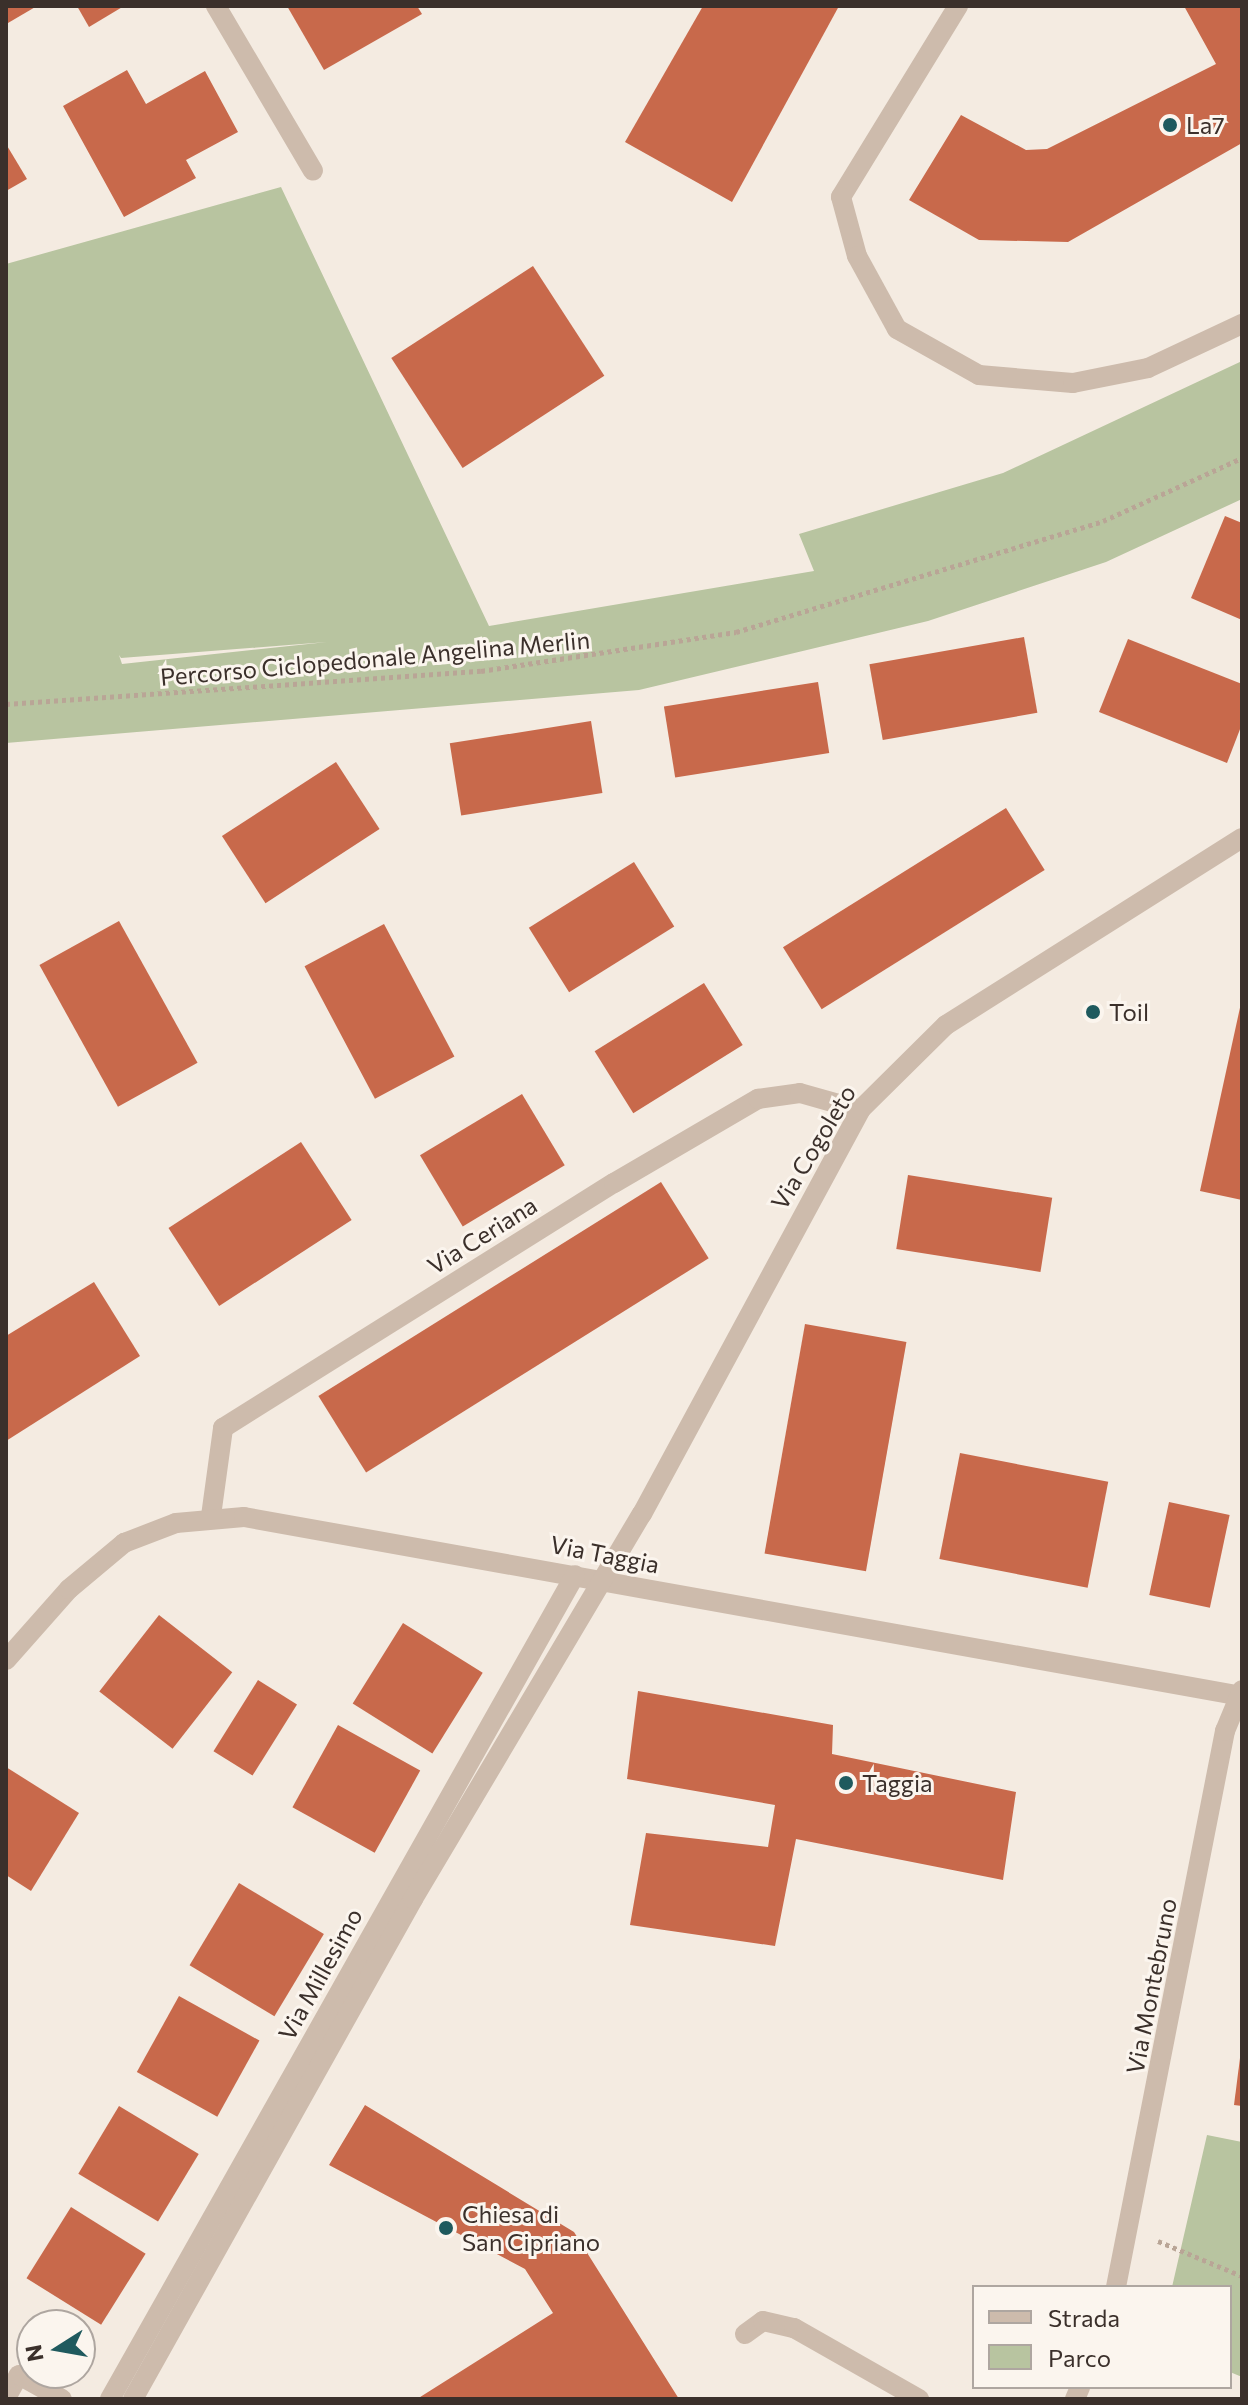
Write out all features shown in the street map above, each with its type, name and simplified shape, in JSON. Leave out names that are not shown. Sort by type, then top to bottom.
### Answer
[{"type":"street","points":[[216,6],[313,171]]},
{"type":"street","points":[[958,6],[841,197],[857,256],[897,329],[979,375],[1073,383],[1148,368],[1242,324]]},
{"type":"street","name":"Via Cogoleto","points":[[604,1581],[860,1110],[946,1025],[1242,838]]},
{"type":"street","name":"Via Ceriana","points":[[211,1516],[223,1428],[614,1183],[758,1099],[800,1093],[860,1110]]},
{"type":"street","name":"Via Taggia","points":[[6,1660],[110,1553],[150,1531],[211,1516],[269,1519],[1241,1694]]},
{"type":"street","name":"Via Millesimo","points":[[110,2399],[575,1575]]},
{"type":"street","name":"Via Millesimo","points":[[133,2399],[413,1899],[604,1581]]},
{"type":"street","name":"Via Montebruno","points":[[1116,2285],[1225,1731],[1241,1694]]},
{"type":"street","points":[[745,2334],[763,2321],[794,2328],[919,2399]]},
{"type":"street","points":[[6,2398],[19,2375],[62,2399]]},
{"type":"path","name":"Percorso Ciclopedonale Angelina Merlin","points":[[6,704],[481,671],[736,632],[1103,521],[1242,458]]},
{"type":"path","points":[[1127,2233],[1242,2276]]},
{"type":"green space","points":[[281,187],[489,626],[814,571],[799,534],[1003,473],[1242,361],[1242,499],[1106,562],[928,621],[639,690],[6,743],[6,264]],"holes":[[[327,642],[122,664],[119,655],[121,658]]]},
{"type":"green space","points":[[1207,2135],[1242,2142],[1242,2377],[1232,2373],[1232,2285],[1172,2285]]},
{"type":"building","points":[[6,6],[37,6],[8,23]]},
{"type":"building","points":[[77,6],[124,6],[89,27]]},
{"type":"building","points":[[287,6],[417,6],[422,14],[324,70]]},
{"type":"building","points":[[703,6],[839,6],[732,202],[625,142]]},
{"type":"building","name":"La7","points":[[1184,6],[1242,6],[1242,143],[1068,242],[979,240],[909,200],[961,115],[1026,150],[1047,149],[1216,64]]},
{"type":"building","points":[[127,70],[146,104],[205,71],[238,132],[186,160],[196,178],[124,217],[63,106]]},
{"type":"building","points":[[6,144],[27,179],[6,191]]},
{"type":"building","points":[[533,266],[604,376],[463,468],[391,358]]},
{"type":"building","points":[[1225,516],[1242,523],[1242,620],[1191,598]]},
{"type":"building","points":[[1024,637],[1037,713],[883,740],[869,664]]},
{"type":"building","points":[[1128,639],[1242,684],[1242,724],[1227,763],[1099,712]]},
{"type":"building","points":[[818,682],[829,753],[675,778],[664,706]]},
{"type":"building","points":[[591,721],[602,793],[461,815],[450,743]]},
{"type":"building","points":[[336,762],[380,829],[266,903],[222,836]]},
{"type":"building","points":[[1006,808],[1045,870],[822,1009],[783,947]]},
{"type":"building","points":[[634,862],[674,926],[569,992],[529,928]]},
{"type":"building","points":[[119,921],[198,1063],[118,1107],[39,965]]},
{"type":"building","points":[[384,924],[454,1056],[375,1099],[305,966]]},
{"type":"building","points":[[704,983],[743,1045],[633,1113],[595,1051]]},
{"type":"building","points":[[1242,1003],[1242,1200],[1200,1191]]},
{"type":"building","points":[[522,1094],[565,1165],[463,1226],[420,1155]]},
{"type":"building","points":[[301,1142],[352,1220],[219,1306],[168,1228]]},
{"type":"building","points":[[908,1175],[1052,1198],[1040,1272],[896,1249]]},
{"type":"building","points":[[661,1182],[709,1258],[366,1472],[318,1396]]},
{"type":"building","points":[[94,1282],[140,1356],[6,1441],[6,1336]]},
{"type":"building","points":[[805,1324],[906,1342],[866,1571],[765,1553]]},
{"type":"building","points":[[960,1453],[1108,1482],[1088,1588],[939,1559]]},
{"type":"building","points":[[1169,1502],[1230,1515],[1210,1608],[1149,1595]]},
{"type":"building","points":[[159,1615],[232,1672],[173,1749],[99,1691]]},
{"type":"building","points":[[403,1623],[483,1673],[432,1753],[353,1704]]},
{"type":"building","points":[[258,1680],[297,1704],[252,1776],[213,1751]]},
{"type":"building","points":[[638,1691],[833,1725],[832,1754],[1016,1792],[1003,1880],[796,1839],[775,1946],[630,1925],[646,1833],[768,1847],[775,1805],[627,1779]]},
{"type":"building","points":[[338,1725],[420,1771],[375,1853],[292,1807]]},
{"type":"building","points":[[6,1767],[79,1813],[31,1891],[6,1875]]},
{"type":"building","points":[[239,1883],[324,1934],[274,2016],[190,1965]]},
{"type":"building","points":[[179,1996],[259,2041],[217,2117],[137,2072]]},
{"type":"building","points":[[1242,2058],[1242,2106],[1234,2105]]},
{"type":"building","points":[[365,2105],[574,2232],[679,2399],[417,2399],[553,2313],[525,2269],[329,2165]]},
{"type":"building","points":[[119,2106],[199,2154],[158,2222],[78,2174]]},
{"type":"building","points":[[71,2207],[146,2254],[101,2325],[96,2322],[96,2309],[76,2309],[26,2278]]},
{"type":"place","name":"La7","points":[[1170,125]]},
{"type":"place","name":"Toil","points":[[1093,1012]]},
{"type":"place","name":"Taggia","points":[[846,1783]]},
{"type":"place","name":"Chiesa di San Cipriano","points":[[446,2228]]}]
